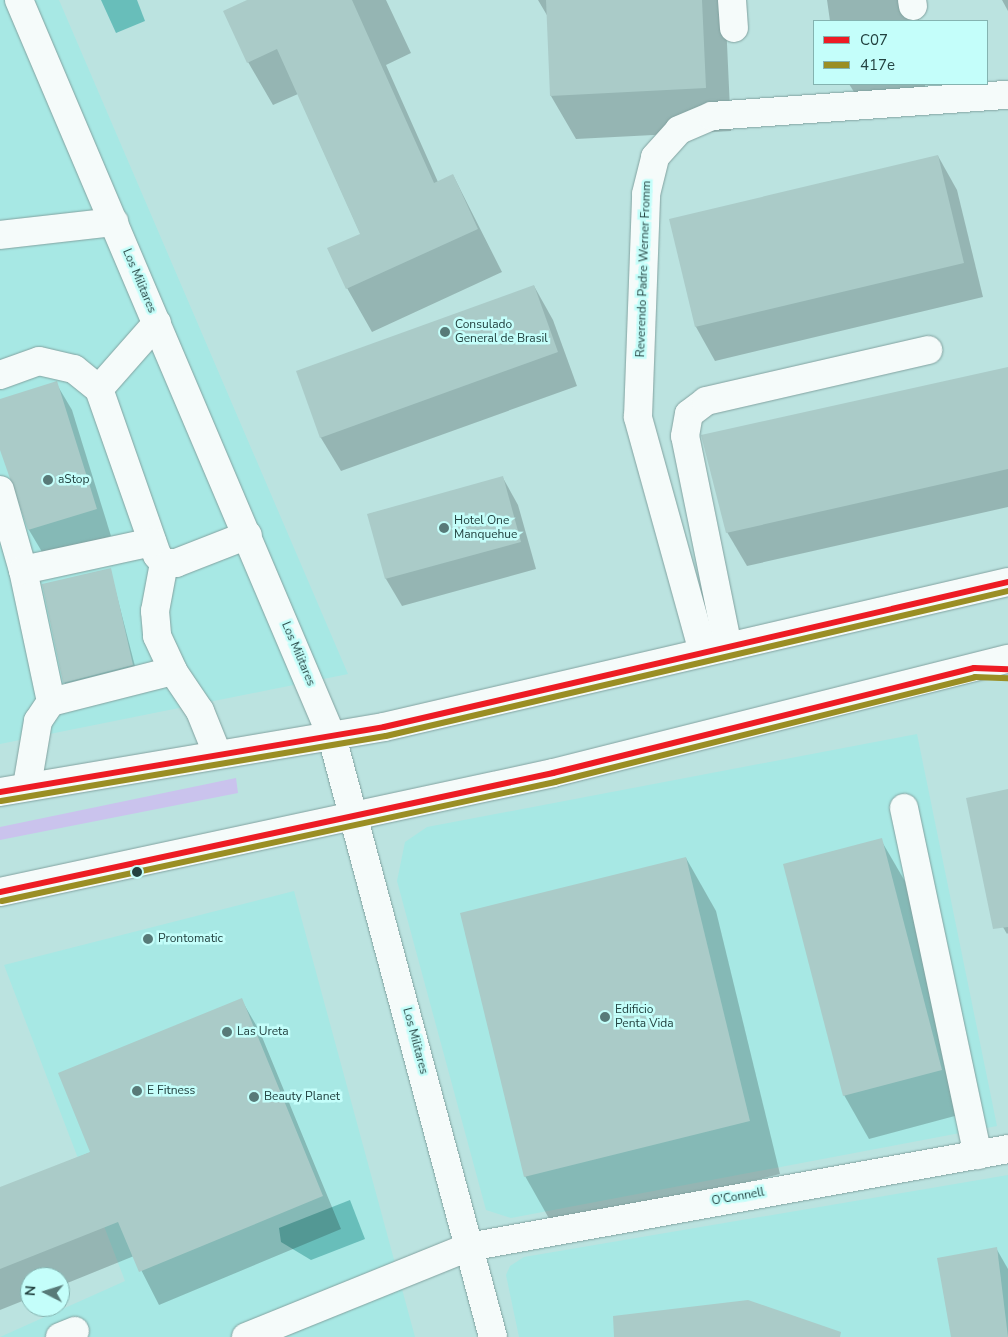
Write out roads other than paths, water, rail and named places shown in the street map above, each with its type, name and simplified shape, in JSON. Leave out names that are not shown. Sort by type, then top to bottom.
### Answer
[{"type":"main road","name":"Los Militares","points":[[19,0],[332,736],[356,818],[493,1337]]},
{"type":"main road","points":[[732,0],[734,28]]},
{"type":"main road","name":"Reverendo Padre Werner Fromm","points":[[715,649],[638,416],[646,194],[655,157],[679,130],[712,116],[1008,95]]},
{"type":"main road","points":[[0,235],[114,222]]},
{"type":"main road","points":[[98,389],[157,323]]},
{"type":"main road","points":[[715,649],[685,436],[689,414],[706,401],[928,350]]},
{"type":"main road","points":[[0,376],[39,361],[74,369],[98,389],[158,552],[155,611],[157,636],[173,671],[188,689],[217,753]]},
{"type":"main road","points":[[0,490],[23,570],[50,702],[36,728],[26,786]]},
{"type":"main road","points":[[23,570],[158,552],[176,563],[248,536]]},
{"type":"main road","points":[[0,792],[217,753],[332,736],[1008,582]]},
{"type":"main road","points":[[0,892],[356,818],[1008,660]]},
{"type":"main road","points":[[974,668],[1008,668]]},
{"type":"main road","points":[[50,702],[173,671]]},
{"type":"main road","points":[[904,808],[978,1154]]},
{"type":"main road","name":"O'Connell","points":[[246,1337],[469,1247],[1008,1149]]},
{"type":"place","name":"Consulado General de Brasil","points":[[445,332]]},
{"type":"place","name":"aStop","points":[[48,480]]},
{"type":"place","name":"Hotel One Manquehue","points":[[444,528]]},
{"type":"place","name":"Prontomatic","points":[[148,939]]},
{"type":"place","name":"Edificio Penta Vida","points":[[605,1017]]},
{"type":"place","name":"Las Ureta","points":[[227,1032]]},
{"type":"place","name":"E Fitness","points":[[137,1091]]},
{"type":"place","name":"Beauty Planet","points":[[254,1097]]}]
